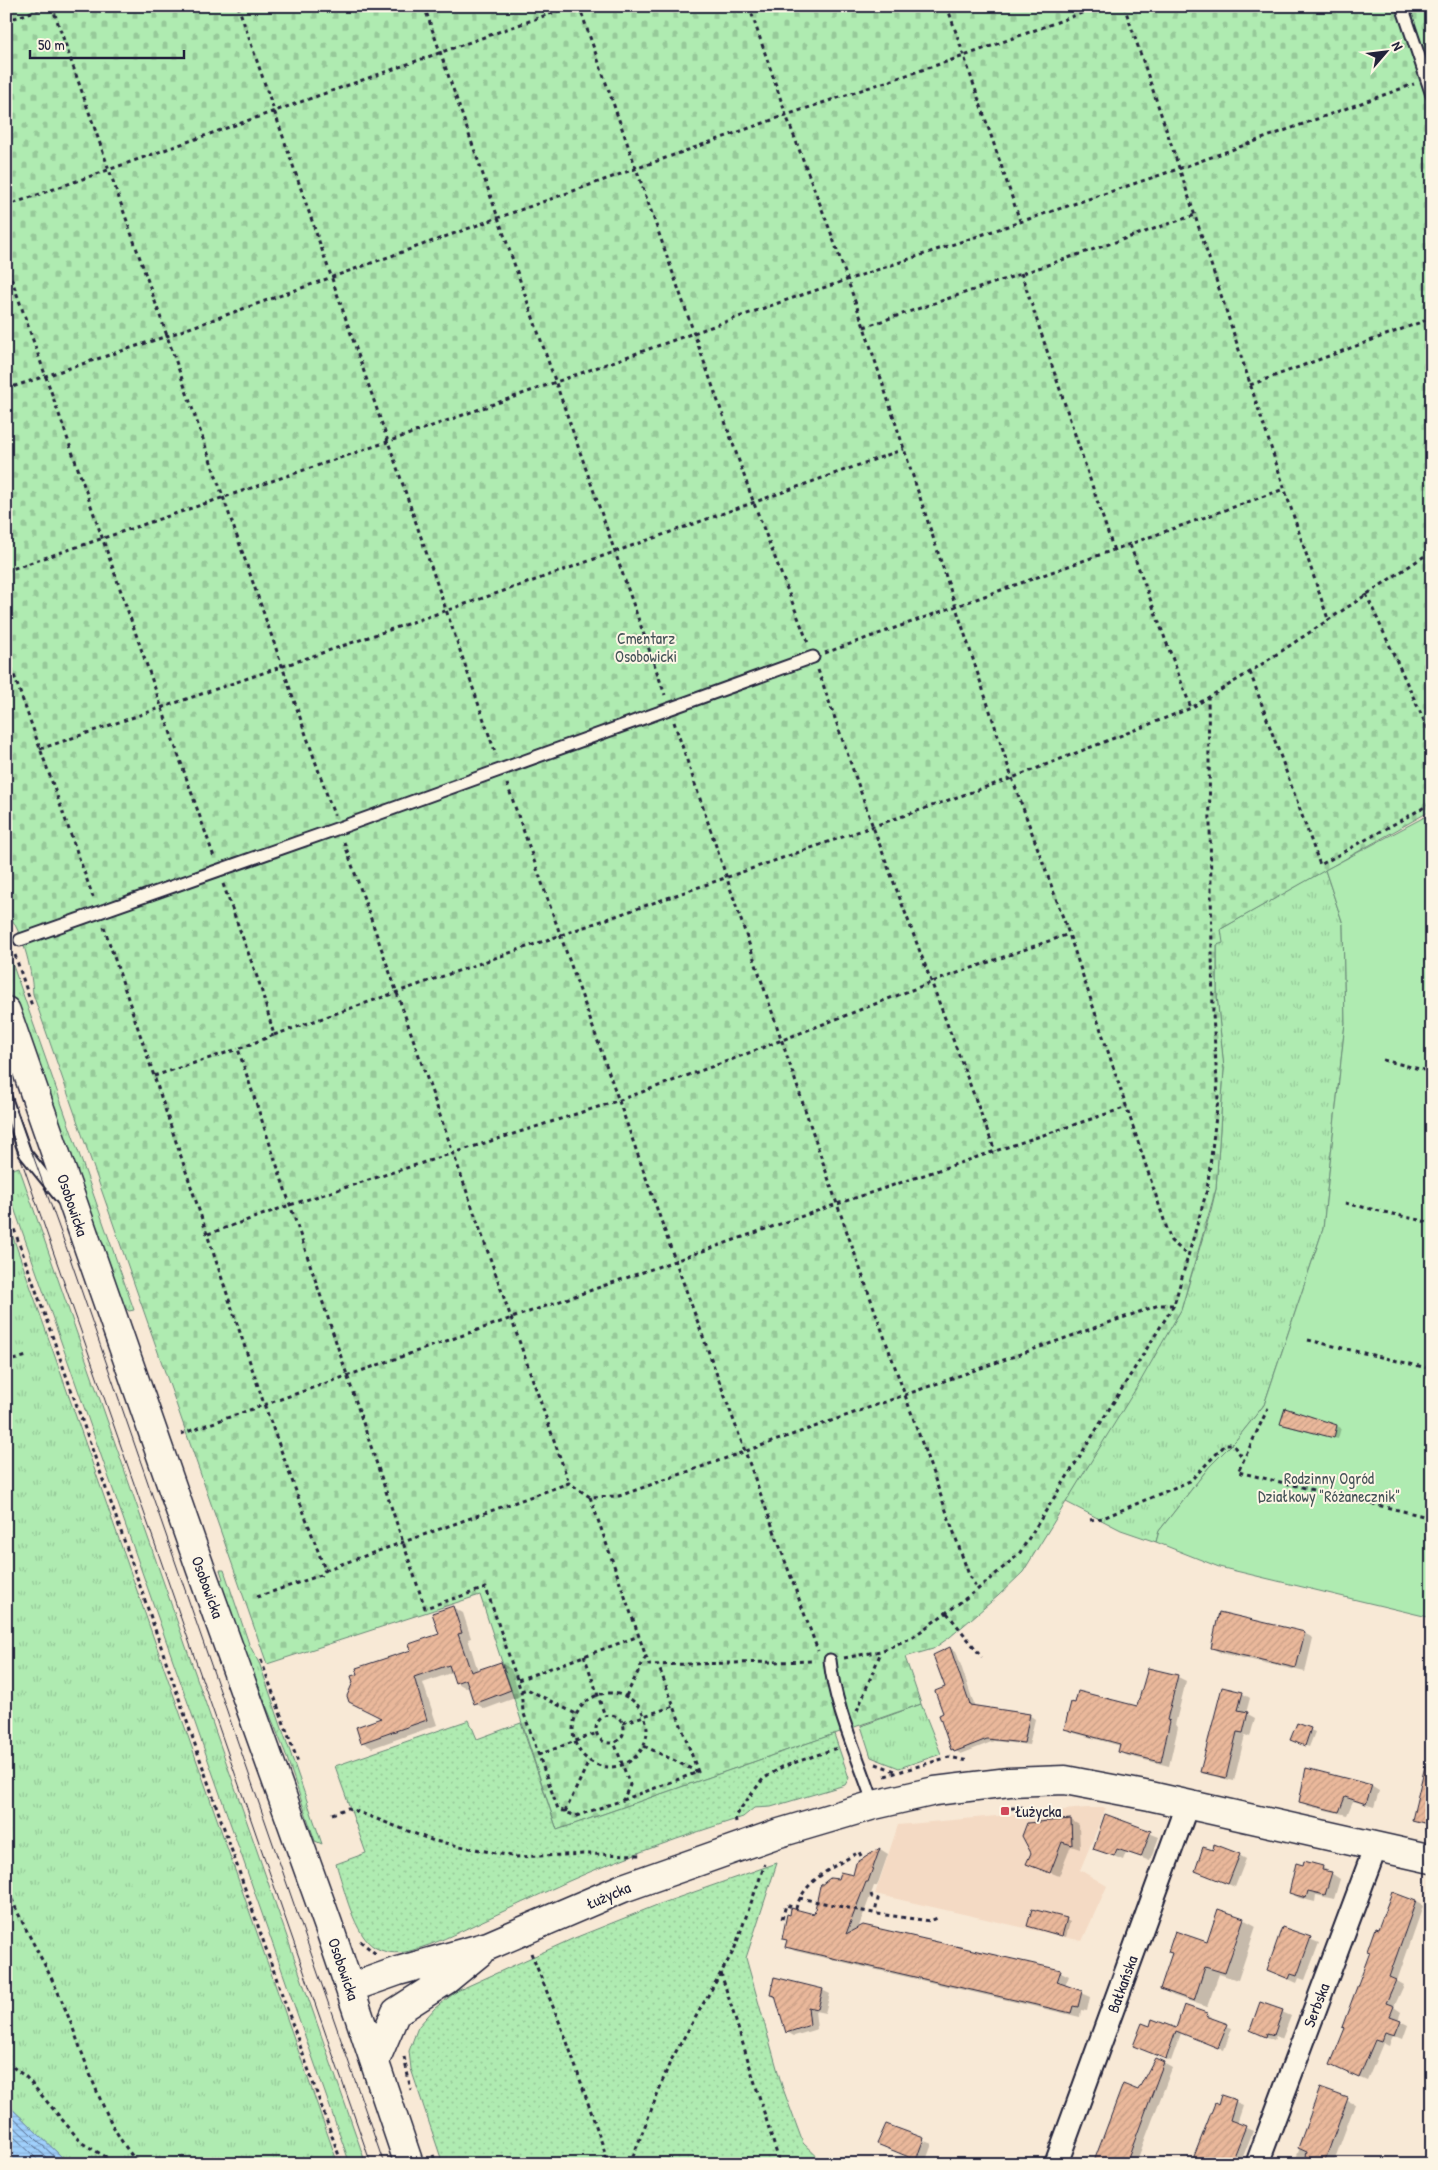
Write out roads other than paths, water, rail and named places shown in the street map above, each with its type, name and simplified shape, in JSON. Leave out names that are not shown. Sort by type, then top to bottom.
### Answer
[{"type":"street","name":"Osobowicka","points":[[6,1011],[350,1988],[410,2164]]},
{"type":"street","name":"Łużycka","points":[[350,1988],[398,1970],[488,1946],[623,1888],[776,1834],[874,1805],[935,1790],[1009,1782],[1065,1780],[1432,1859]]},
{"type":"street","name":"Bałkańska","points":[[1056,2164],[1187,1805]]},
{"type":"street","name":"Serbska","points":[[1257,2164],[1376,1846]]},
{"type":"street","name":"Łużycka","points":[[396,2012],[446,1980],[488,1946]]},
{"type":"street","points":[[350,1988],[376,2006],[396,2012],[375,2061]]},
{"type":"lane","points":[[1402,6],[1432,96]]},
{"type":"lane","points":[[20,940],[339,828],[813,657]]},
{"type":"lane","points":[[6,1099],[25,1153],[79,1221]]},
{"type":"lane","points":[[830,1660],[831,1672],[852,1743],[874,1805]]},
{"type":"water","points":[[6,2103],[69,2164],[6,2164]]},
{"type":"tram line","points":[[6,1081],[69,1255],[384,2164]]},
{"type":"tram line","points":[[6,1116],[371,2164]]},
{"type":"place","name":"Łużycka","points":[[1005,1811]]},
{"type":"park label","name":"Cmentarz Osobowicki","points":[[646,647]]},
{"type":"park label","name":"Rodzinny Ogród Działkowy \"Różanecznik\"","points":[[1329,1487]]}]
